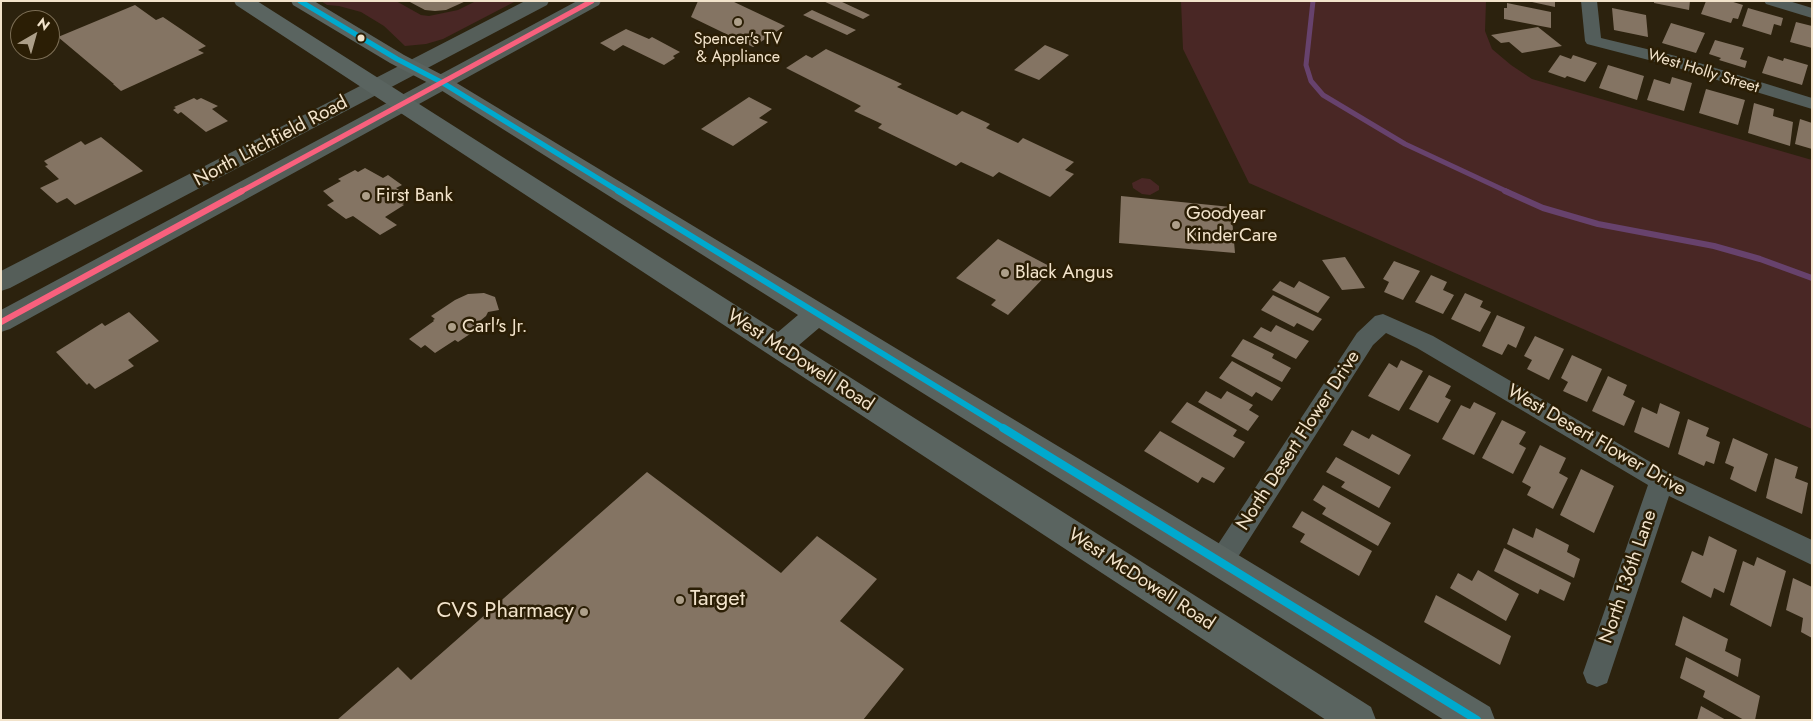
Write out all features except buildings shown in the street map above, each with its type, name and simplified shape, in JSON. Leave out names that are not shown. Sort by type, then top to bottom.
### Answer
[{"type":"main road","name":"West McDowell Road","points":[[243,1],[1358,720]]},
{"type":"main road","points":[[300,1],[442,83],[1477,720]]},
{"type":"main road","name":"North Litchfield Road","points":[[1,282],[540,1]]},
{"type":"main road","name":"North Litchfield Road","points":[[1,322],[404,105],[592,1]]},
{"type":"main road","points":[[779,348],[816,314]]},
{"type":"street","name":"West Holly Street","points":[[1589,1],[1593,41],[1674,61],[1812,104]]},
{"type":"street","points":[[1772,1],[1812,13]]},
{"type":"street","name":"North Desert Flower Drive","points":[[1220,563],[1365,339],[1383,322]]},
{"type":"street","name":"West Desert Flower Drive","points":[[1383,322],[1425,342],[1662,481],[1812,553]]},
{"type":"street","name":"North 136th Lane","points":[[1597,673],[1662,481]]},
{"type":"shaded area","points":[[321,1],[396,1],[421,15],[429,16],[458,10],[476,1],[516,1],[443,39],[426,44],[405,46],[384,26],[361,12],[327,5]]},
{"type":"shaded area","points":[[1181,1],[1486,1],[1485,31],[1492,49],[1532,79],[1812,160],[1812,429],[1249,183],[1183,49]]},
{"type":"shaded area","points":[[1142,178],[1150,179],[1159,186],[1159,190],[1150,195],[1142,194],[1133,188],[1132,183]]},
{"type":"waterway","points":[[1313,1],[1306,65],[1311,81],[1323,95],[1405,144],[1508,192]]},
{"type":"waterway","points":[[1505,191],[1543,208],[1598,224],[1714,246],[1760,259],[1812,278]]},
{"type":"transit line","points":[[300,1],[397,59],[443,83],[1477,720]]},
{"type":"transit line","points":[[1,322],[592,1]]},
{"type":"place","name":"Spencer's TV & Appliance","points":[[738,22]]},
{"type":"place","name":"First Bank","points":[[366,196]]},
{"type":"place","name":"Goodyear KinderCare","points":[[1176,225]]},
{"type":"place","name":"Black Angus","points":[[1005,273]]},
{"type":"place","name":"Carl's Jr.","points":[[452,327]]},
{"type":"place","name":"Target","points":[[680,600]]},
{"type":"place","name":"CVS Pharmacy","points":[[584,612]]}]
